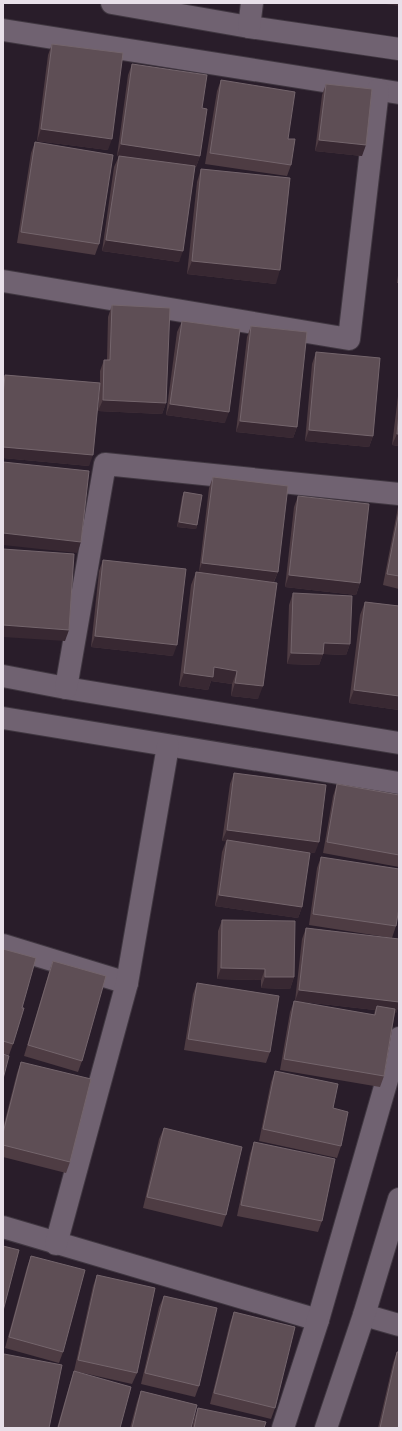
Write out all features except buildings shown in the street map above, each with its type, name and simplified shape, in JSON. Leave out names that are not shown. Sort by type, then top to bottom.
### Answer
[{"type":"street","points":[[112,3],[249,27],[399,49]]},
{"type":"street","points":[[249,27],[252,3]]},
{"type":"street","points":[[3,30],[378,90],[399,92]]},
{"type":"street","points":[[3,281],[349,339],[378,90]]},
{"type":"street","points":[[66,688],[105,464],[399,494]]},
{"type":"street","points":[[3,676],[66,688],[399,743]]},
{"type":"street","points":[[3,718],[399,783]]},
{"type":"street","points":[[56,1244],[127,983],[168,746]]},
{"type":"street","points":[[3,945],[127,983]]},
{"type":"street","points":[[282,1428],[318,1320],[399,1038]]},
{"type":"street","points":[[326,1428],[364,1315],[399,1199]]},
{"type":"street","points":[[3,1227],[56,1244],[318,1320]]},
{"type":"street","points":[[364,1315],[399,1324]]}]
